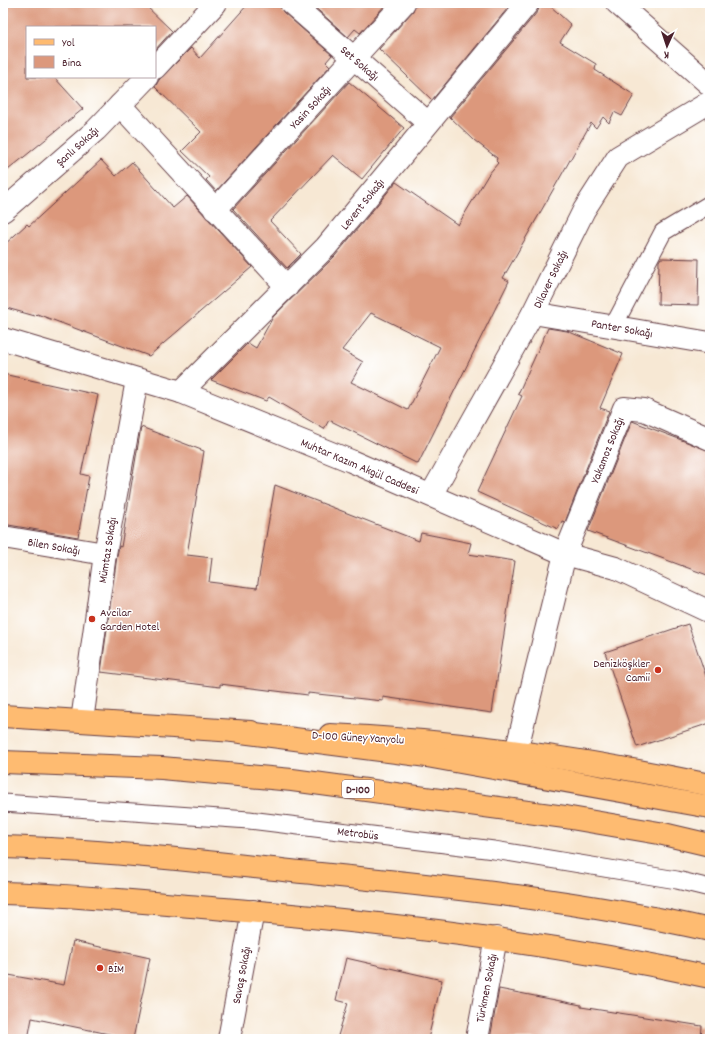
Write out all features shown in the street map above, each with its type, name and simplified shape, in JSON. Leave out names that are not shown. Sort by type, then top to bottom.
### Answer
[{"type":"main road","name":"D-100 Güney Yanyolu","points":[[3,716],[233,731],[391,738],[516,752],[599,764],[710,785]]},
{"type":"main road","points":[[233,731],[427,756],[710,807]]},
{"type":"main road","name":"D-100","points":[[3,762],[162,768],[292,780],[565,817],[659,833],[710,845]]},
{"type":"main road","points":[[3,847],[123,854],[390,881],[545,901],[675,922],[710,930]]},
{"type":"main road","points":[[3,893],[54,894],[253,911],[432,929],[639,961],[710,976]]},
{"type":"street","points":[[156,67],[216,3]]},
{"type":"street","name":"Set Sokağı","points":[[291,3],[428,123]]},
{"type":"street","name":"Yasin Sokağı","points":[[215,210],[404,3]]},
{"type":"street","name":"Levent Sokağı","points":[[181,392],[326,247],[528,3]]},
{"type":"street","points":[[617,3],[710,85]]},
{"type":"street","name":"Şanlı Sokağı","points":[[3,211],[96,130],[146,78]]},
{"type":"street","name":"Dilaver Sokağı","points":[[431,496],[533,313],[584,210],[618,157],[710,102]]},
{"type":"street","points":[[120,106],[287,287]]},
{"type":"street","name":"Panter Sokağı","points":[[533,313],[710,343]]},
{"type":"street","name":"Muhtar Kazım Akgül Caddesi","points":[[3,340],[181,392],[431,496],[565,554],[616,568],[710,612]]},
{"type":"street","name":"Mümtaz Sokağı","points":[[82,721],[105,554],[137,380]]},
{"type":"street","name":"Yakamoz Sokağı","points":[[565,554],[624,408],[644,410],[710,439]]},
{"type":"street","name":"Bilen Sokağı","points":[[3,537],[105,554]]},
{"type":"street","points":[[516,752],[565,554]]},
{"type":"street","name":"Savaş Sokağı","points":[[229,1039],[253,911]]},
{"type":"street","name":"Türkmen Sokağı","points":[[477,1039],[496,938]]},
{"type":"lane","points":[[613,327],[663,232],[710,204]]},
{"type":"lane","name":"Metrobüs","points":[[3,803],[249,820],[494,850],[677,880],[710,888]]},
{"type":"building","points":[[3,3],[143,3],[172,31],[156,49],[156,26],[26,26],[26,78],[55,78],[83,109],[3,174]]},
{"type":"building","points":[[249,3],[279,3],[283,12],[332,55],[326,62],[330,66],[216,191],[206,180],[209,177],[182,151],[201,132],[155,87],[159,80],[191,48],[200,58]]},
{"type":"building","points":[[310,3],[387,3],[360,33],[355,29],[348,37]]},
{"type":"building","points":[[416,3],[512,3],[432,100],[379,49],[413,11]]},
{"type":"building","points":[[540,3],[547,3],[571,25],[560,42],[596,64],[595,70],[634,95],[622,116],[614,112],[609,123],[603,117],[596,128],[591,123],[503,278],[509,281],[418,464],[329,420],[324,429],[269,397],[266,401],[211,380],[248,343],[256,348],[273,317],[335,256],[396,182],[458,225],[488,175],[498,163],[496,161],[497,158],[474,140],[450,117],[538,11]],"holes":[[[371,313],[440,347],[408,410],[351,382],[363,362],[342,350]]]},
{"type":"building","points":[[349,82],[404,128],[362,179],[333,155],[270,221],[301,254],[287,268],[233,209]]},
{"type":"building","points":[[101,160],[116,176],[132,162],[173,208],[187,196],[252,267],[149,356],[37,314],[35,316],[3,307],[3,246],[27,224],[29,226]]},
{"type":"building","points":[[661,258],[699,259],[698,305],[658,304],[659,261]]},
{"type":"building","points":[[548,328],[567,331],[623,354],[600,408],[609,411],[565,522],[562,521],[558,529],[477,492],[522,396],[518,394]]},
{"type":"building","points":[[3,374],[98,395],[81,474],[89,476],[78,537],[3,524]]},
{"type":"building","points":[[632,421],[710,451],[710,576],[588,531]]},
{"type":"building","points":[[141,427],[204,451],[187,555],[212,558],[209,582],[257,588],[275,485],[419,541],[421,533],[471,543],[468,554],[515,561],[492,713],[383,697],[383,701],[308,693],[308,695],[220,684],[220,687],[101,672],[117,556],[119,546],[121,547]]},
{"type":"building","name":"Denizköşkler Camii","points":[[688,624],[710,688],[710,723],[637,747],[605,652]]},
{"type":"building","points":[[73,941],[150,958],[133,1039],[32,1018],[28,1039],[3,1039],[3,974],[64,985]]},
{"type":"building","points":[[346,958],[442,980],[428,1039],[337,1039],[348,1003],[336,1000]]},
{"type":"building","points":[[499,989],[581,1005],[581,1007],[702,1026],[701,1039],[490,1039]]},
{"type":"place","name":"Avcilar Garden Hotel","points":[[92,619]]},
{"type":"place","name":"Denizköşkler Camii","points":[[658,670]]},
{"type":"place","name":"BİM","points":[[100,968]]}]
